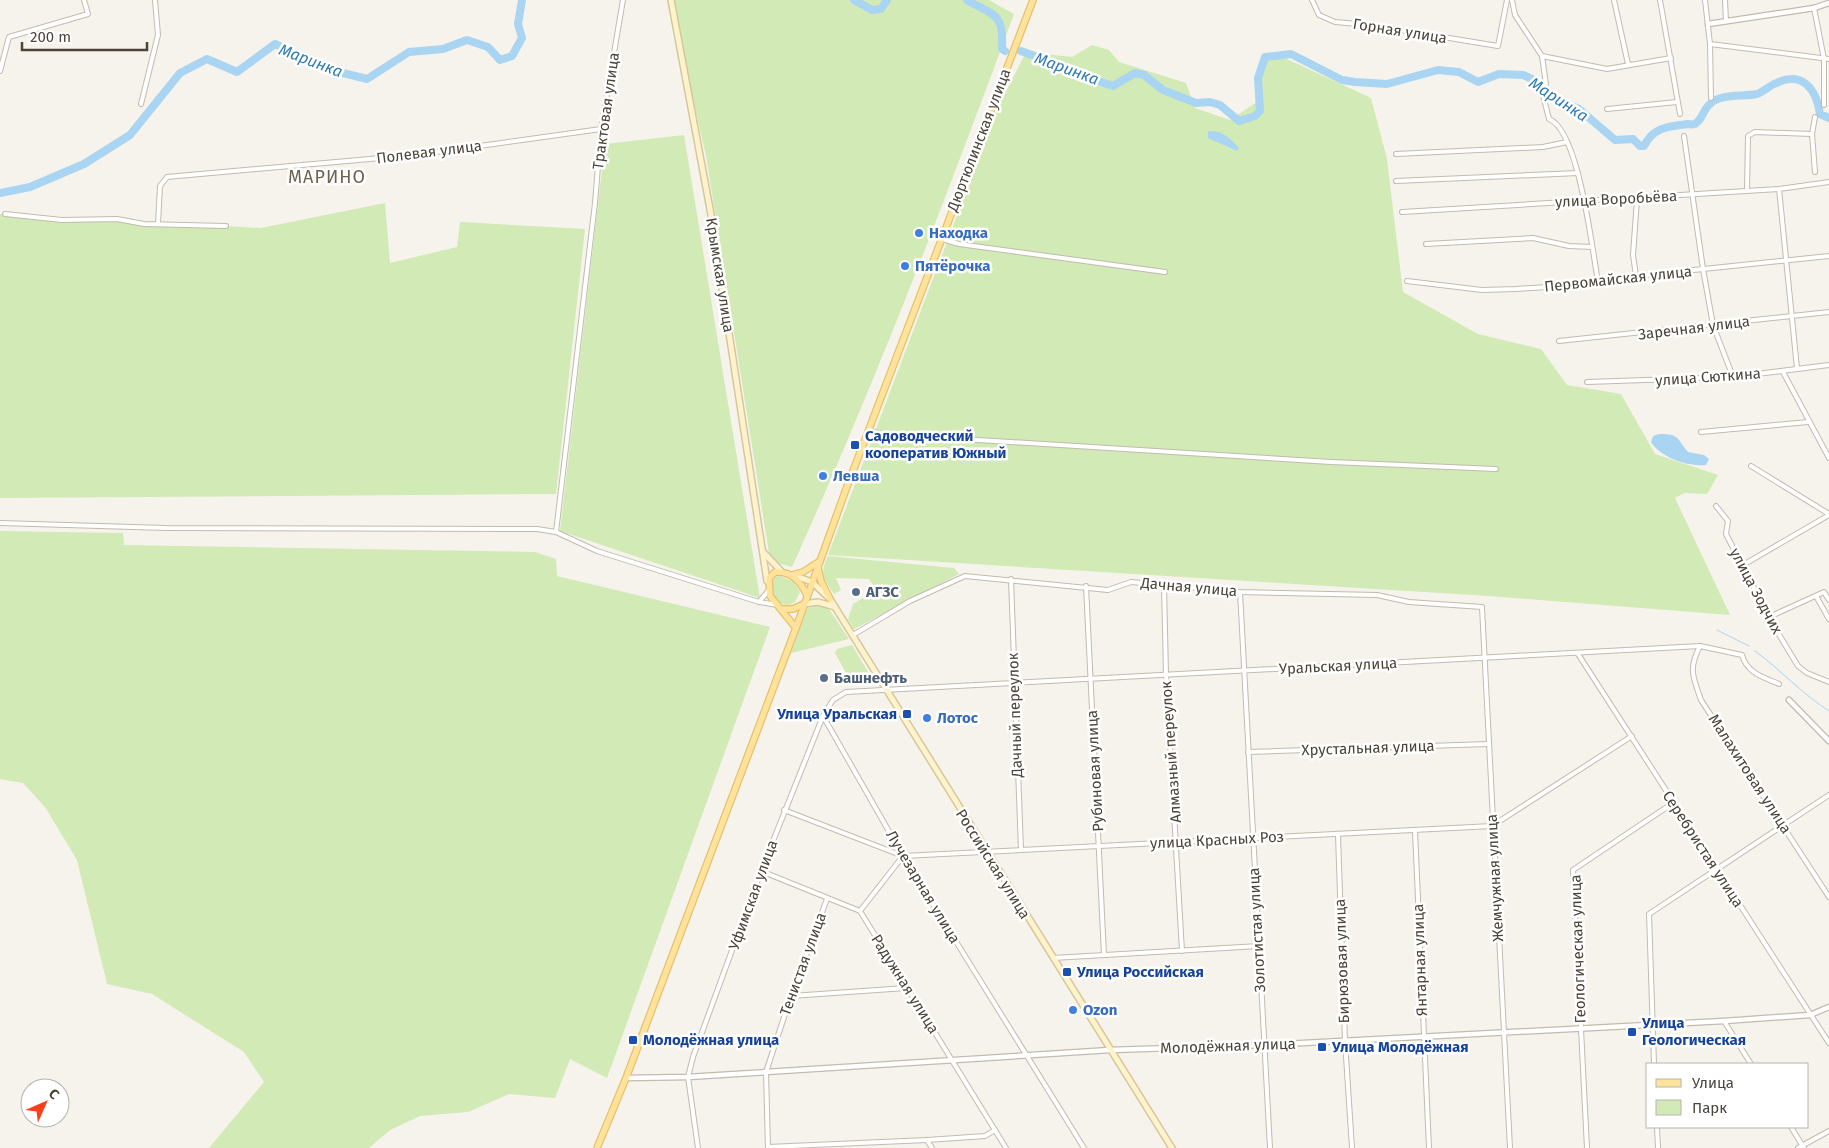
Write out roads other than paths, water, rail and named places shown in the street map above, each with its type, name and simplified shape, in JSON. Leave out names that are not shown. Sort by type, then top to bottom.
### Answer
[{"type":"main road","name":"Крымская улица","points":[[670,0],[711,216],[768,588]]},
{"type":"main road","name":"Дюртюлинская улица","points":[[807,595],[1033,0]]},
{"type":"main road","points":[[763,550],[768,560],[782,572],[812,582]]},
{"type":"main road","points":[[792,575],[803,572],[820,561]]},
{"type":"main road","points":[[820,561],[818,570],[830,600]]},
{"type":"main road","points":[[782,572],[772,575],[768,588],[796,628]]},
{"type":"main road","points":[[597,1148],[626,1078],[796,628],[807,595],[799,581],[792,575]]},
{"type":"main road","name":"Российская улица","points":[[812,582],[830,600],[853,635],[985,851],[1172,1148]]},
{"type":"main road","points":[[780,607],[788,610],[804,604],[818,602],[835,607]]},
{"type":"street","points":[[0,72],[9,37],[88,14],[84,0]]},
{"type":"street","points":[[141,104],[158,35],[155,0]]},
{"type":"street","name":"Трактовая улица","points":[[556,532],[601,129],[624,0]]},
{"type":"street","name":"Горная улица","points":[[1312,0],[1319,15],[1335,22],[1370,25],[1498,46],[1507,0]]},
{"type":"street","points":[[1512,0],[1515,15],[1542,56],[1546,84]]},
{"type":"street","points":[[1614,0],[1628,64]]},
{"type":"street","points":[[1660,0],[1672,58],[1676,102],[1680,114]]},
{"type":"street","points":[[1705,0],[1710,44],[1711,98]]},
{"type":"street","points":[[1725,0],[1726,21]]},
{"type":"street","points":[[1819,0],[1821,6]]},
{"type":"street","points":[[1708,24],[1814,8],[1829,3]]},
{"type":"street","points":[[1814,8],[1827,59],[1824,105]]},
{"type":"street","points":[[1710,44],[1827,59]]},
{"type":"street","points":[[1542,56],[1607,69],[1672,58]]},
{"type":"street","points":[[1542,91],[1550,119],[1556,121],[1567,142],[1578,173],[1586,201],[1598,281]]},
{"type":"street","points":[[1607,109],[1676,102]]},
{"type":"street","points":[[1815,117],[1812,134],[1815,172]]},
{"type":"street","name":"Полевая улица","points":[[158,223],[160,186],[167,177],[415,155],[601,129]]},
{"type":"street","points":[[1747,190],[1748,136],[1755,132],[1812,134]]},
{"type":"street","points":[[1684,136],[1713,325],[1733,377]]},
{"type":"street","points":[[1396,154],[1543,147],[1567,142]]},
{"type":"street","points":[[1396,181],[1578,173]]},
{"type":"street","name":"улица Воробьёва","points":[[1402,212],[1779,189],[1829,182]]},
{"type":"street","points":[[1779,189],[1797,368]]},
{"type":"street","points":[[1636,276],[1633,255],[1637,198]]},
{"type":"street","points":[[5,214],[62,220],[117,219],[144,224],[226,226]]},
{"type":"street","points":[[1426,244],[1533,238],[1569,246],[1592,247]]},
{"type":"street","points":[[942,239],[959,244],[1165,272]]},
{"type":"street","name":"Первомайская улица","points":[[1407,281],[1482,290],[1578,285],[1636,276],[1786,262],[1829,256]]},
{"type":"street","name":"Заречная улица","points":[[1559,341],[1829,312]]},
{"type":"street","name":"улица Сюткина","points":[[1587,382],[1733,377],[1829,365]]},
{"type":"street","points":[[1782,372],[1829,458]]},
{"type":"street","points":[[1701,432],[1808,422]]},
{"type":"street","points":[[869,431],[882,434],[1138,451],[1496,469]]},
{"type":"street","points":[[1742,565],[1829,515],[1751,466]]},
{"type":"street","name":"улица Зодчих","points":[[1716,506],[1728,521],[1726,534],[1768,616],[1798,666],[1807,673],[1829,682]]},
{"type":"street","points":[[0,524],[166,528],[537,529],[556,532],[597,550],[780,607]]},
{"type":"street","name":"Дачная улица","points":[[853,635],[910,601],[965,576],[1086,586],[1108,590],[1131,582],[1240,592],[1377,595],[1409,602],[1482,607]]},
{"type":"street","name":"Дачный переулок","points":[[1010,579],[1021,850]]},
{"type":"street","name":"Алмазный переулок","points":[[1164,584],[1166,675],[1182,951]]},
{"type":"street","name":"Рубиновая улица","points":[[1086,586],[1104,956]]},
{"type":"street","points":[[759,602],[768,588]]},
{"type":"street","name":"Золотистая улица","points":[[1240,592],[1270,1148]]},
{"type":"street","points":[[1768,616],[1824,592],[1829,600]]},
{"type":"street","points":[[1816,596],[1829,619]]},
{"type":"street","points":[[1823,608],[1829,604]]},
{"type":"street","name":"Жемчужная улица","points":[[1482,607],[1510,1148]]},
{"type":"street","name":"Уральская улица","points":[[885,689],[1578,654],[1700,646],[1742,655],[1744,663],[1752,672],[1778,684]]},
{"type":"street","name":"Малахитовая улица","points":[[1700,646],[1692,661],[1693,678],[1701,700],[1829,897]]},
{"type":"street","name":"Серебристая улица","points":[[1578,654],[1829,1043]]},
{"type":"street","name":"Уфимская улица","points":[[698,1148],[688,1077],[693,1057],[784,810],[823,716],[833,700],[846,692],[885,689]]},
{"type":"street","points":[[1789,700],[1829,741]]},
{"type":"street","name":"Лучезарная улица","points":[[823,716],[903,856],[1084,1148]]},
{"type":"street","name":"улица Красных Роз","points":[[784,810],[903,856],[1492,826],[1632,736]]},
{"type":"street","name":"Хрустальная улица","points":[[1248,752],[1488,744]]},
{"type":"street","points":[[1654,1063],[1649,914],[1829,796]]},
{"type":"street","name":"Геологическая улица","points":[[1587,1148],[1573,870],[1673,803]]},
{"type":"street","name":"Янтарная улица","points":[[1415,831],[1428,1148]]},
{"type":"street","name":"Бирюзовая улица","points":[[1338,835],[1345,1041],[1352,1148]]},
{"type":"street","points":[[761,871],[860,911],[903,856]]},
{"type":"street","name":"Тенистая улица","points":[[768,1147],[766,1072],[791,996],[827,899]]},
{"type":"street","name":"Радужная улица","points":[[860,911],[1006,1148]]},
{"type":"street","points":[[1052,958],[1259,946]]},
{"type":"street","points":[[791,996],[906,988]]},
{"type":"street","name":"Молодёжная улица","points":[[626,1078],[688,1077],[1110,1050],[1264,1045],[1580,1027],[1724,1021],[1810,1015],[1829,1007]]},
{"type":"street","points":[[1724,1021],[1751,1063]]},
{"type":"street","points":[[1657,1128],[1658,1148]]},
{"type":"street","points":[[1792,1128],[1804,1147]]},
{"type":"street","points":[[768,1147],[985,1136],[995,1130]]},
{"type":"street","points":[[1798,1148],[1804,1147],[1829,1131]]},
{"type":"street","points":[[927,1140],[932,1148]]},
{"type":"street","points":[[847,1143],[850,1148]]},
{"type":"water","points":[[1208,131],[1225,135],[1239,148],[1237,151],[1208,138]]},
{"type":"water","points":[[1659,434],[1674,436],[1688,452],[1704,455],[1709,459],[1706,465],[1684,463],[1661,453],[1651,442],[1653,436]]},
{"type":"waterway","name":"Маринка","points":[[0,193],[30,187],[84,164],[130,135],[180,73],[207,59],[237,72],[275,44],[335,71],[367,79],[409,52],[443,49],[467,40],[488,47],[500,60],[512,56],[522,38],[518,24],[522,0]]},
{"type":"waterway","name":"Маринка","points":[[854,0],[872,10],[881,9],[887,0]]},
{"type":"waterway","name":"Маринка","points":[[967,0],[990,13],[999,21],[1002,49],[1005,51]]},
{"type":"waterway","name":"Маринка","points":[[1021,51],[1113,86],[1135,73],[1144,75],[1163,90],[1196,103],[1210,102],[1220,105],[1239,121],[1255,116],[1260,111],[1258,78],[1265,57],[1291,54],[1342,80],[1355,82],[1387,84],[1438,70],[1459,72],[1478,82],[1499,74],[1523,75],[1536,81],[1557,100],[1579,109],[1615,140],[1633,139],[1640,146],[1644,146],[1648,139],[1657,131],[1675,126],[1695,124],[1713,101],[1725,97],[1757,94],[1784,80],[1800,80],[1806,84],[1815,96],[1820,114],[1829,118]]},
{"type":"waterway","points":[[1717,630],[1749,646]]},
{"type":"waterway","points":[[1755,651],[1829,711]]},
{"type":"place","name":"Находка","points":[[919,233]]},
{"type":"place","name":"Пятёрочка","points":[[905,266]]},
{"type":"place","name":"Садоводческий кооператив Южный","points":[[855,445]]},
{"type":"place","name":"Левша","points":[[823,476]]},
{"type":"place","name":"АГЗС","points":[[856,592]]},
{"type":"place","name":"Башнефть","points":[[824,678]]},
{"type":"place","name":"Улица Уральская","points":[[907,714]]},
{"type":"place","name":"Лотос","points":[[927,718]]},
{"type":"place","name":"Улица Российская","points":[[1067,972]]},
{"type":"place","name":"Ozon","points":[[1073,1010]]},
{"type":"place","name":"Улица Геологическая","points":[[1632,1032]]},
{"type":"place","name":"Молодёжная улица","points":[[633,1040]]},
{"type":"place","name":"Улица Молодёжная","points":[[1322,1047]]},
{"type":"district","name":"МАРИНО","points":[[327,177]]}]
